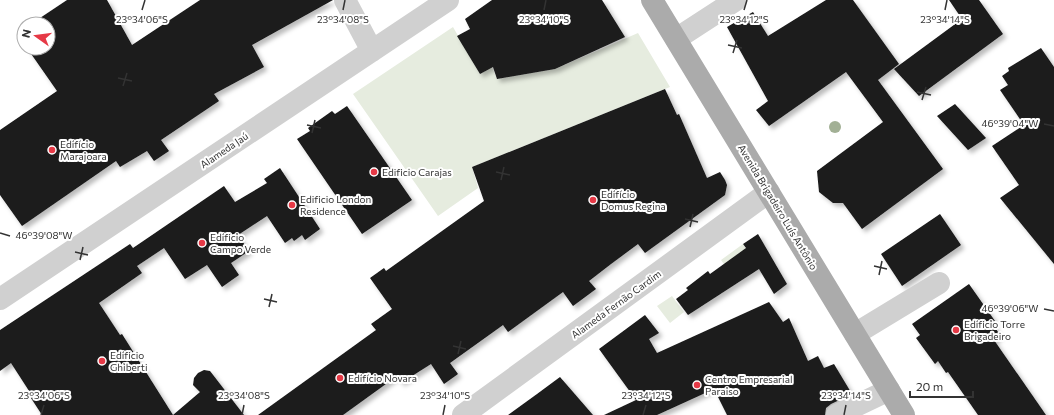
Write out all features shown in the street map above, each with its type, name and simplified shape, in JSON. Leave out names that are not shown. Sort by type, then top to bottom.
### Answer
[{"type":"main road","name":"Avenida Brigadeiro Luís Antônio","points":[[652,0],[904,415]]},
{"type":"street","points":[[345,0],[372,51]]},
{"type":"street","name":"Alameda Jaú","points":[[0,299],[448,0]]},
{"type":"street","points":[[676,39],[736,0]]},
{"type":"street","name":"Alameda Fernão Cardim","points":[[463,415],[769,192]]},
{"type":"street","points":[[855,334],[938,283]]},
{"type":"street","points":[[837,415],[889,390]]},
{"type":"shaded area","points":[[453,27],[480,74],[492,67],[497,79],[555,69],[638,33],[670,87],[472,167],[478,188],[438,216],[353,94]]},
{"type":"shaded area","points":[[743,244],[754,262],[733,277],[721,260]]},
{"type":"shaded area","points":[[672,296],[684,312],[670,323],[657,306]]},
{"type":"building","points":[[67,0],[107,0],[132,45],[200,0],[333,0],[252,45],[264,67],[214,94],[219,101],[161,140],[169,151],[154,161],[147,151],[120,167],[116,161],[22,226],[0,195],[0,130],[57,91],[33,56],[56,56],[56,16],[43,16]]},
{"type":"building","points":[[492,0],[602,0],[625,37],[555,69],[497,79],[493,67],[480,74],[457,36],[470,29],[465,19]]},
{"type":"building","points":[[826,0],[853,0],[899,64],[878,80],[943,169],[862,229],[843,203],[833,203],[819,192],[817,171],[883,122],[846,72],[769,126],[756,110],[768,101],[727,27],[753,12],[768,36]]},
{"type":"building","points":[[949,0],[979,0],[1003,34],[919,96],[894,69],[962,19]]},
{"type":"building","points":[[1041,48],[1054,67],[1054,264],[1000,198],[1019,185],[992,146],[1024,125],[1000,90],[1008,85],[1002,76],[1009,71],[1008,68]]},
{"type":"building","points":[[665,89],[677,115],[679,114],[707,178],[720,172],[725,180],[727,185],[725,195],[645,253],[638,244],[589,281],[596,289],[573,306],[563,292],[508,332],[503,325],[450,363],[458,374],[444,384],[431,364],[401,383],[397,376],[343,415],[258,415],[376,330],[371,324],[392,309],[370,278],[384,268],[386,271],[484,201],[472,167]]},
{"type":"building","points":[[955,104],[986,138],[968,150],[937,116]]},
{"type":"building","name":"Edificio Carajas","points":[[347,106],[412,200],[362,234],[297,139],[310,131],[308,128],[332,111],[335,114]]},
{"type":"building","points":[[280,168],[320,229],[305,240],[302,235],[294,241],[292,238],[285,243],[267,216],[238,235],[249,251],[231,263],[239,275],[222,287],[207,265],[185,279],[164,248],[137,266],[142,273],[99,303],[120,335],[122,334],[173,415],[42,415],[29,395],[31,394],[11,363],[0,371],[0,330],[130,244],[133,248],[224,186],[235,202],[267,183],[264,179]]},
{"type":"building","points":[[940,214],[961,245],[902,286],[881,254]]},
{"type":"building","points":[[758,234],[787,284],[774,294],[759,269],[688,315],[676,299],[688,290],[686,288],[708,271],[710,274],[746,248],[743,244]]},
{"type":"building","points":[[969,284],[995,321],[992,323],[1000,335],[994,340],[1046,415],[978,415],[948,372],[946,373],[938,361],[935,364],[916,338],[920,335],[912,324]]},
{"type":"building","points":[[769,302],[783,322],[789,318],[808,361],[818,356],[824,368],[834,364],[852,394],[831,404],[826,408],[825,415],[727,415],[714,389],[657,415],[604,415],[636,400],[599,349],[645,315],[659,333],[649,339],[657,353]]},
{"type":"building","points":[[204,370],[210,371],[244,415],[173,415],[200,392],[193,385],[194,378],[198,373]]},
{"type":"building","points":[[560,377],[593,415],[508,415],[537,394]]},
{"type":"place","name":"Edifício Marajoara","points":[[52,150]]},
{"type":"place","name":"Edificio Carajas","points":[[374,172]]},
{"type":"place","name":"Edifício Domus Regina","points":[[593,200]]},
{"type":"place","name":"Edificio London Residence","points":[[292,205]]},
{"type":"place","name":"Edificio Campo Verde","points":[[202,243]]},
{"type":"place","name":"Edificio Torre Brigadeiro","points":[[956,330]]},
{"type":"place","name":"Edificio Ghiberti","points":[[102,361]]},
{"type":"place","name":"Edifício Novara","points":[[340,378]]},
{"type":"place","name":"Centro Empresarial Paraiso","points":[[697,385]]}]
